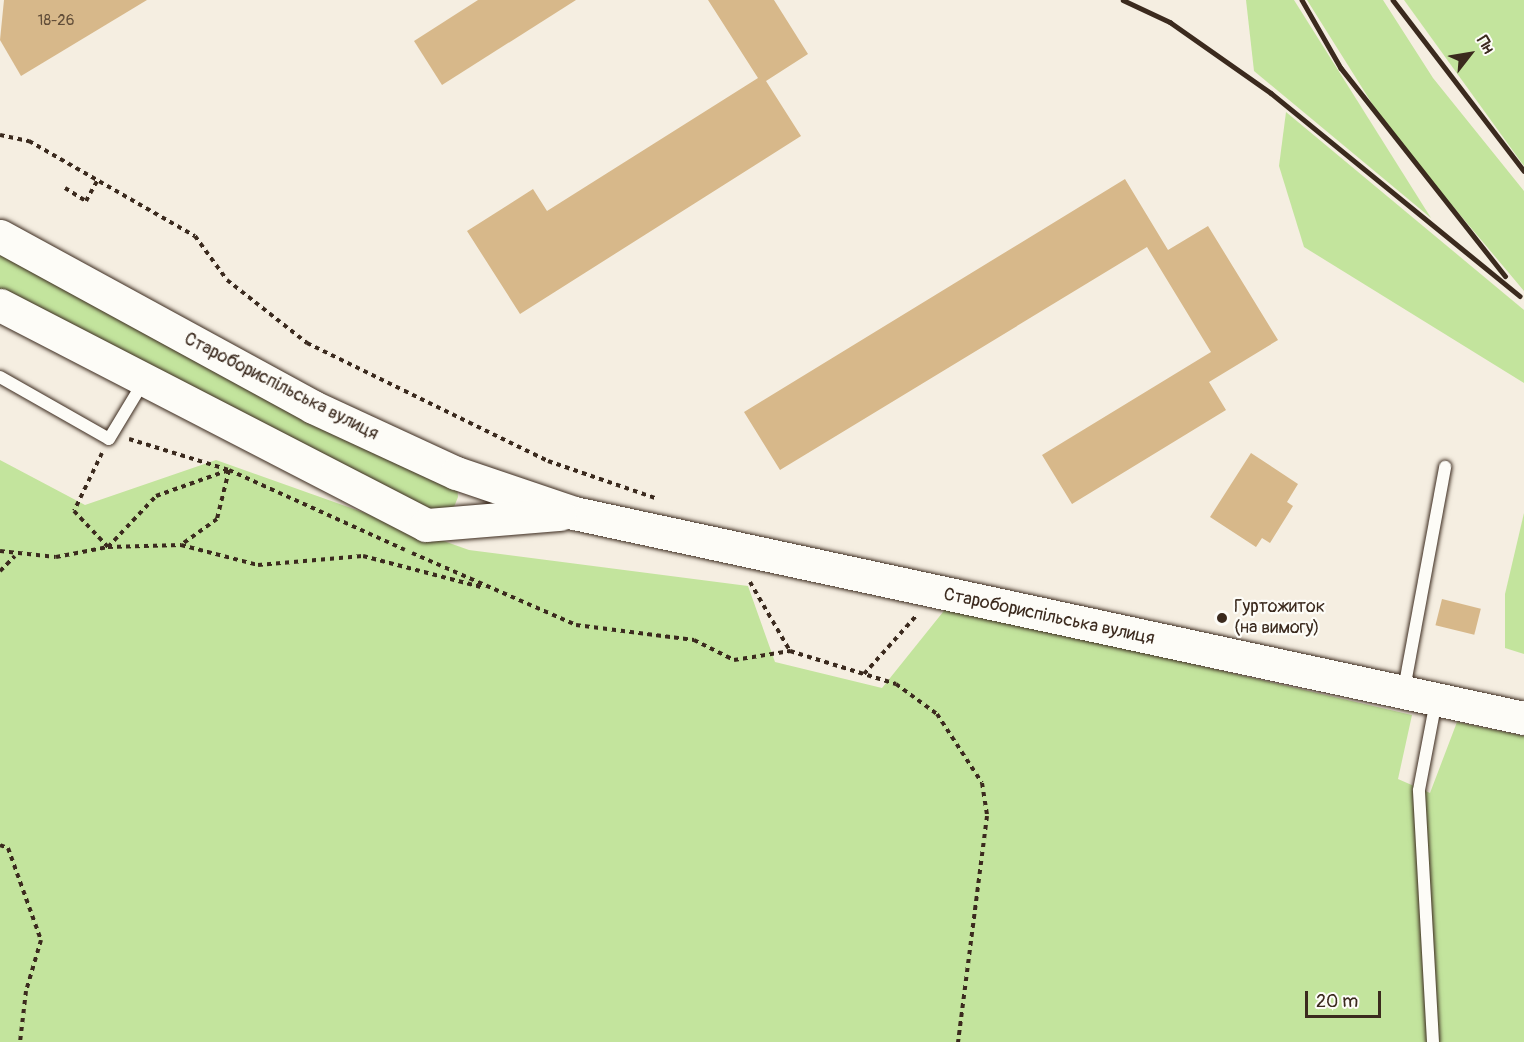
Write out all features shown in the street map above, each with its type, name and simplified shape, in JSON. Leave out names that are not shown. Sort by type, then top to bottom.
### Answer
[{"type":"main road","name":"Старобориспільська вулиця","points":[[0,236],[313,407],[456,473],[574,513],[1436,701],[1524,718]]},
{"type":"main road","points":[[0,305],[426,525],[452,512],[458,497],[456,473]]},
{"type":"main road","name":"Старобориспільська вулиця","points":[[426,525],[574,513]]},
{"type":"lane","points":[[0,377],[111,437],[144,381]]},
{"type":"lane","points":[[1404,694],[1445,467]]},
{"type":"lane","points":[[1433,1042],[1419,790],[1436,701]]},
{"type":"path","points":[[0,135],[29,141],[195,236],[227,280],[307,343],[548,461],[663,500]]},
{"type":"path","points":[[65,188],[86,201],[98,181]]},
{"type":"path","points":[[108,547],[74,511],[111,437],[229,470],[493,590],[576,625],[694,640],[734,660],[790,651],[896,684],[938,714],[982,783],[987,816],[957,1042]]},
{"type":"path","points":[[181,545],[217,519],[229,470]]},
{"type":"path","points":[[108,547],[156,496],[229,470]]},
{"type":"path","points":[[0,551],[15,556],[56,557],[108,547],[181,545],[258,565],[363,556],[493,590]]},
{"type":"path","points":[[730,547],[790,651]]},
{"type":"path","points":[[0,571],[15,556]]},
{"type":"path","points":[[864,674],[936,593]]},
{"type":"path","points":[[0,845],[8,848],[41,940],[26,991],[20,1042]]},
{"type":"green space","points":[[1246,0],[1294,0],[1431,218],[1254,71]]},
{"type":"green space","points":[[1307,0],[1383,0],[1433,78],[1524,191],[1524,291],[1388,129]]},
{"type":"green space","points":[[1404,0],[1524,0],[1524,166],[1521,162]]},
{"type":"green space","points":[[1286,112],[1524,310],[1524,383],[1304,247],[1279,166]]},
{"type":"green space","points":[[0,236],[456,473],[458,497],[452,512],[426,525],[0,305]]},
{"type":"green space","points":[[0,460],[85,505],[216,460],[469,550],[748,586],[775,662],[882,688],[947,607],[1412,715],[1398,779],[1430,793],[1457,722],[1524,736],[1524,1042],[0,1042]]},
{"type":"green space","points":[[1524,513],[1524,654],[1505,648],[1505,594]]},
{"type":"building","points":[[4,0],[147,0],[21,76],[0,40]]},
{"type":"building","points":[[478,0],[576,0],[442,85],[414,41]]},
{"type":"building","points":[[708,0],[774,0],[808,54],[766,81],[801,136],[520,314],[467,231],[533,189],[547,211],[758,78]]},
{"type":"building","points":[[1125,179],[1168,250],[1208,226],[1278,340],[1209,382],[1226,410],[1072,504],[1042,455],[1211,352],[1147,247],[780,470],[744,412]]},
{"type":"building","points":[[1251,453],[1298,484],[1287,502],[1293,506],[1270,543],[1262,538],[1256,547],[1210,517]]},
{"type":"building","points":[[1442,599],[1481,609],[1474,635],[1435,625]]},
{"type":"railway","points":[[1123,0],[1170,22],[1271,93],[1520,296]]},
{"type":"railway","points":[[1302,0],[1341,68],[1505,276]]},
{"type":"railway","points":[[1393,0],[1524,171]]},
{"type":"place","name":"Гуртожиток (на вимогу)","points":[[1222,618]]}]
